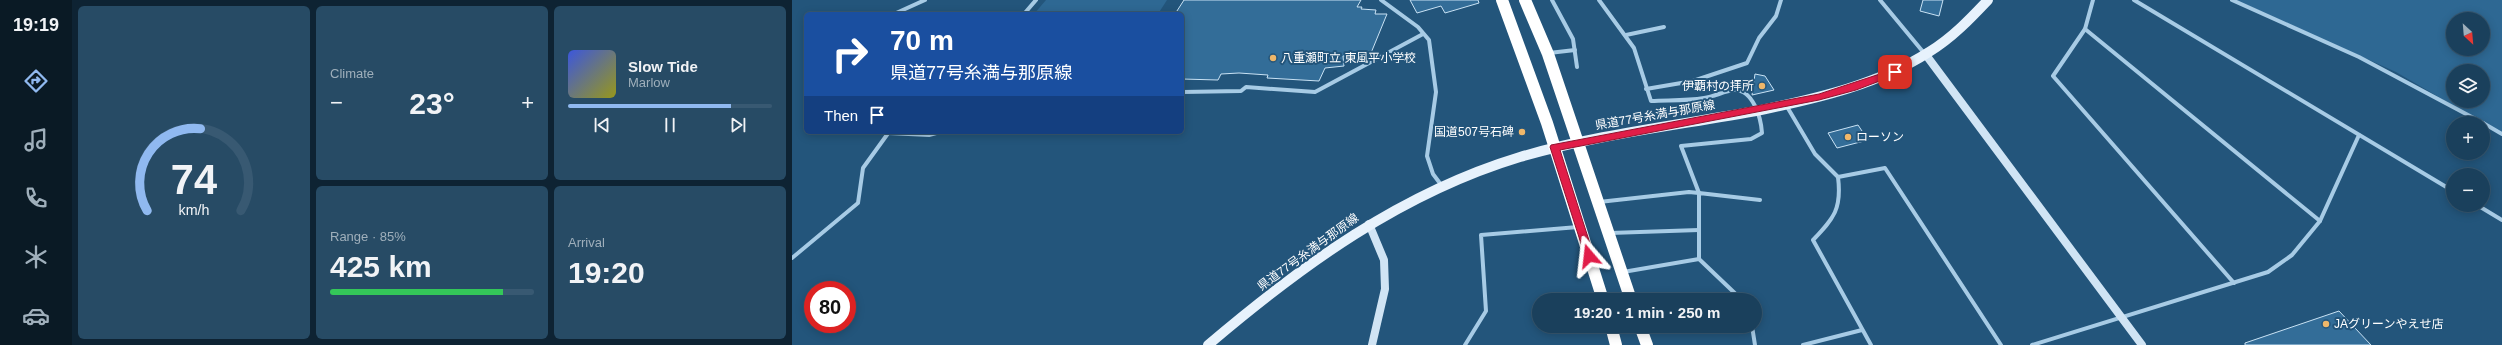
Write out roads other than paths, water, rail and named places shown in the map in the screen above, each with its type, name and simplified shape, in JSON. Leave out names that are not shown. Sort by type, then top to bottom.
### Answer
[{"type":"highway","points":[[1502,0],[1517,36],[1601,293]]},
{"type":"highway","points":[[1525,0],[1548,54],[1629,293]]},
{"type":"highway","points":[[1613,333],[1616,345]]},
{"type":"highway","points":[[1643,333],[1647,345]]},
{"type":"main road","name":"県道77号糸満与那原線","points":[[1208,345],[1296,273],[1369,224],[1442,186],[1518,158],[1554,147],[1756,111],[1819,97],[1878,79],[1906,67],[1926,55],[1969,21],[1988,0]]},
{"type":"street","points":[[898,12],[925,0]]},
{"type":"street","points":[[1026,12],[1036,0]]},
{"type":"street","points":[[1381,0],[1429,40],[1436,92],[1427,156],[1433,174],[1442,186]]},
{"type":"street","points":[[1552,0],[1573,39],[1578,66]]},
{"type":"street","points":[[1599,0],[1634,48],[1651,101],[1712,97],[1732,90],[1741,91],[1748,96],[1762,121],[1762,133],[1757,136],[1681,146],[1699,193],[1699,260],[1734,293]]},
{"type":"street","points":[[1646,89],[1693,81],[1747,63],[1759,38],[1776,16],[1781,0]]},
{"type":"street","points":[[1880,0],[1926,55],[2142,345]]},
{"type":"street","points":[[2094,0],[2085,29],[2053,76],[2234,283]]},
{"type":"street","points":[[2134,0],[2446,187]]},
{"type":"street","points":[[2232,0],[2310,32],[2434,95],[2471,116]]},
{"type":"street","points":[[1626,35],[1664,27]]},
{"type":"street","points":[[2085,29],[2320,221]]},
{"type":"street","points":[[1184,92],[1241,91],[1246,87],[1315,92],[1423,34]]},
{"type":"street","points":[[1548,54],[1575,50]]},
{"type":"street","points":[[1786,104],[1819,158],[1828,170],[1838,177],[1885,168],[2001,345]]},
{"type":"street","points":[[2490,127],[2502,134]]},
{"type":"street","points":[[792,258],[858,203],[863,168],[887,134]]},
{"type":"street","points":[[908,134],[933,134]]},
{"type":"street","points":[[2032,345],[2123,319],[2268,272],[2292,255],[2320,221],[2359,135]]},
{"type":"street","points":[[1838,177],[1840,207],[1831,222],[1813,240],[1871,345]]},
{"type":"street","points":[[1599,202],[1689,192],[1760,200]]},
{"type":"street","points":[[2489,212],[2502,220]]},
{"type":"street","points":[[1369,224],[1384,260],[1385,289],[1372,345]]},
{"type":"street","points":[[1465,345],[1486,311],[1482,235],[1580,227]]},
{"type":"street","points":[[1608,233],[1699,230]]},
{"type":"street","points":[[1622,272],[1699,260]]},
{"type":"street","points":[[1803,345],[1862,330]]},
{"type":"street","points":[[1753,333],[1755,345]]},
{"type":"place","name":"八重瀬町立 東風平小学校","points":[[1273,58]]},
{"type":"place","name":"伊覇村の拝所","points":[[1762,86]]},
{"type":"place","name":"国道507号石碑","points":[[1522,132]]},
{"type":"place","name":"ローソン","points":[[1848,137]]},
{"type":"place","name":"JAグリーンやえせ店","points":[[2326,324]]}]
